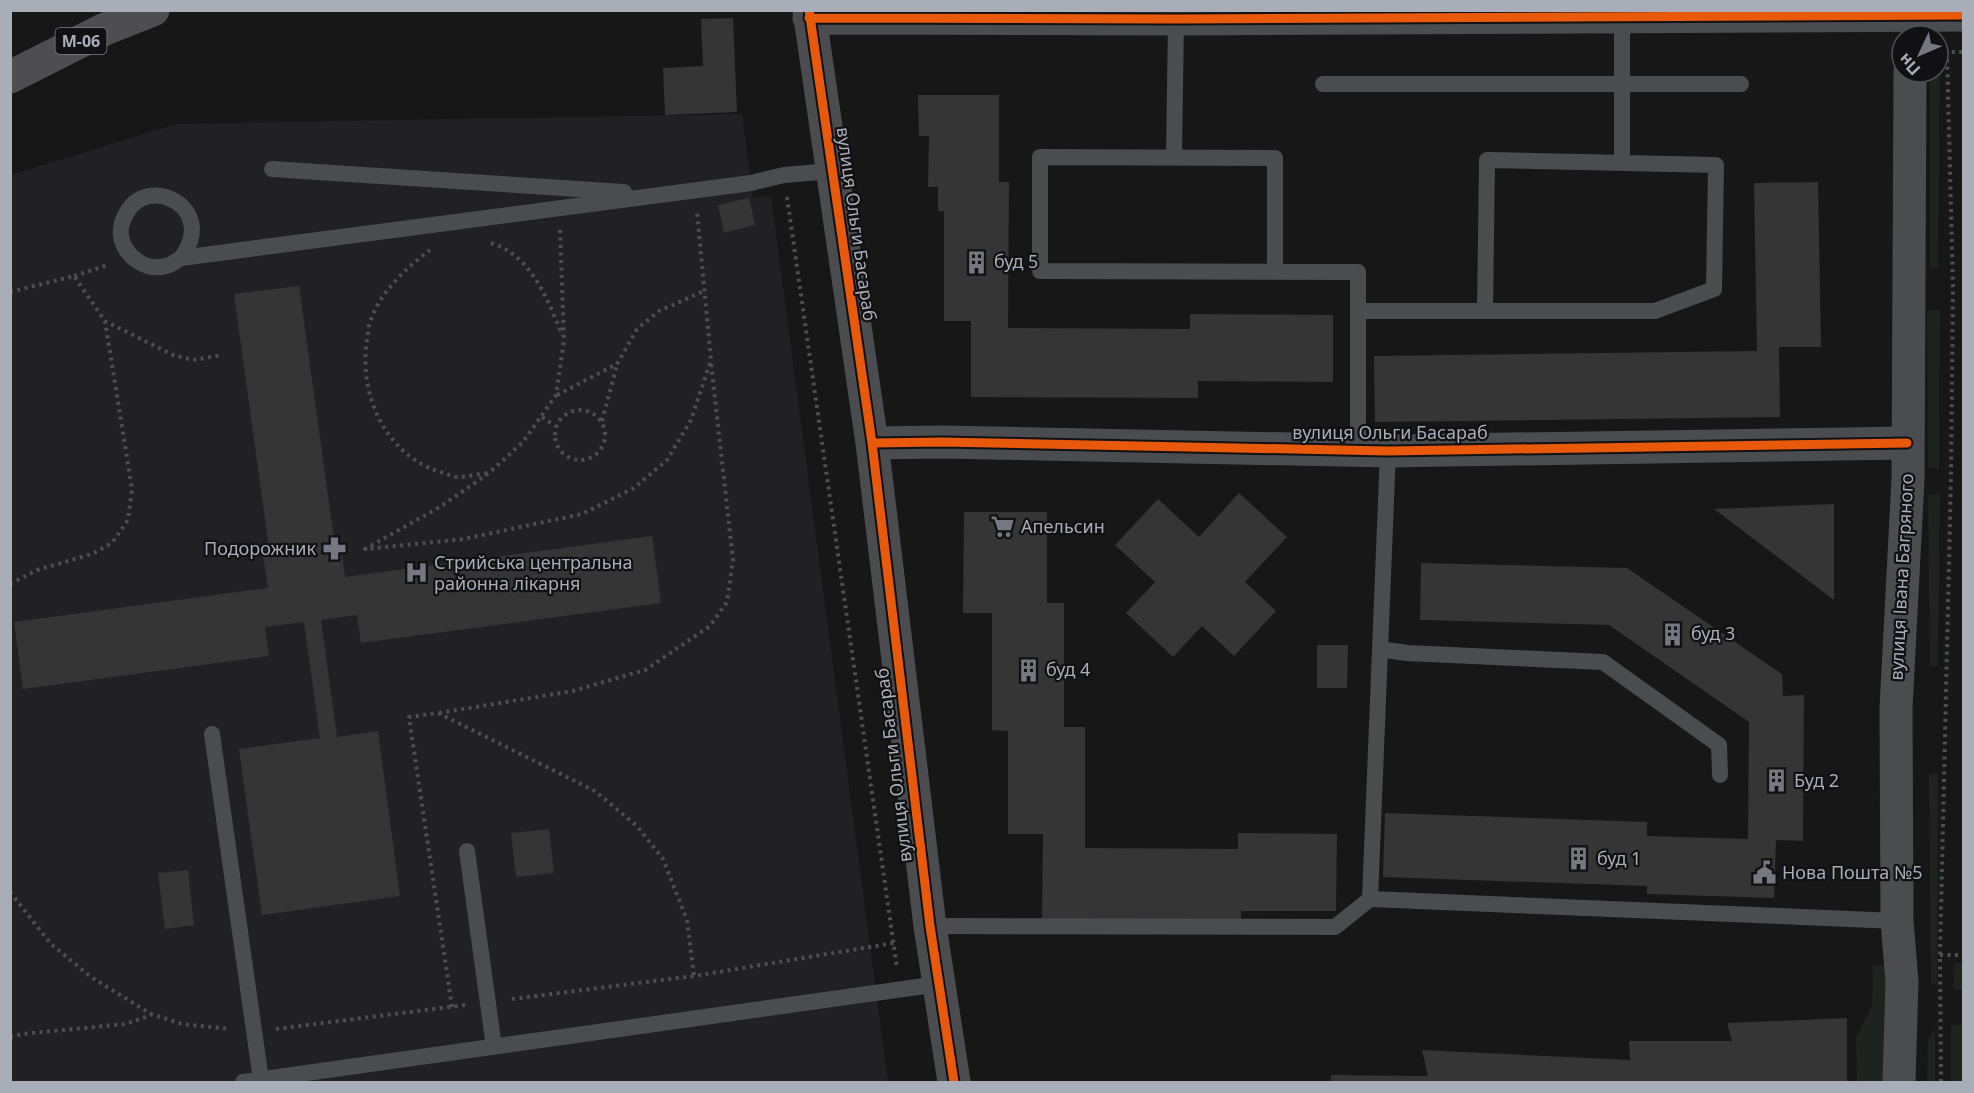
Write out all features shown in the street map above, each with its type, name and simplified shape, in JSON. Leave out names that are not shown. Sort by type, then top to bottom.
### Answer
[{"type":"highway","name":"М-06","points":[[10,76],[105,29],[153,10]]},
{"type":"street","points":[[809,14],[1176,19],[1622,16],[1890,25]]},
{"type":"street","name":"вулиця Ольги Басараб","points":[[809,14],[872,443],[930,926],[954,1083]]},
{"type":"street","points":[[1920,24],[1964,15]]},
{"type":"street","name":"вулиця Івана Багряного","points":[[1899,1083],[1902,982],[1897,921],[1896,708],[1908,479],[1910,84]]},
{"type":"street","name":"вулиця Ольги Басараб","points":[[872,443],[954,442],[1373,451],[1907,443]]},
{"type":"lane","points":[[1622,16],[1622,163]]},
{"type":"lane","points":[[1174,157],[1176,19]]},
{"type":"lane","points":[[1323,84],[1741,84]]},
{"type":"lane","points":[[1275,271],[1275,158],[1040,157],[1040,271],[1358,272],[1359,311],[1373,451],[1380,649],[1370,899]]},
{"type":"lane","points":[[1359,311],[1485,311],[1655,311],[1714,289],[1716,165],[1487,160],[1485,311]]},
{"type":"lane","points":[[272,169],[664,194]]},
{"type":"lane","points":[[181,258],[831,171]]},
{"type":"lane","points":[[150,196],[163,196],[176,201],[186,209],[193,234],[189,247],[181,258],[170,265],[157,267],[144,265],[133,258],[123,241],[122,221],[128,209],[138,200],[150,196]]},
{"type":"lane","points":[[1380,649],[1407,653],[1603,662],[1719,745],[1720,775]]},
{"type":"lane","points":[[212,734],[254,1032],[269,1080]]},
{"type":"lane","points":[[466,851],[494,1047]]},
{"type":"lane","points":[[930,926],[1335,927],[1370,899],[1897,921]]},
{"type":"lane","points":[[243,1083],[939,984]]},
{"type":"path","points":[[1941,1083],[1940,955],[1951,499],[1953,288],[1947,52],[1964,52]]},
{"type":"path","points":[[784,176],[900,989]]},
{"type":"path","points":[[452,1007],[409,717],[573,691],[645,670],[710,626],[727,602],[733,560],[695,190]]},
{"type":"path","points":[[559,208],[564,340],[556,395],[523,442],[489,473],[440,507],[365,549],[464,539],[582,514],[634,488],[667,459],[691,420],[711,360]]},
{"type":"path","points":[[483,240],[501,246],[525,264],[549,301],[564,340]]},
{"type":"path","points":[[434,247],[411,264],[386,292],[370,322],[364,358],[367,389],[381,425],[407,456],[428,469],[457,477],[489,473]]},
{"type":"path","points":[[10,292],[133,258]]},
{"type":"path","points":[[10,584],[37,570],[92,554],[112,543],[128,520],[132,489],[105,321],[74,276]]},
{"type":"path","points":[[602,421],[593,413],[583,409],[571,410],[561,416],[555,426],[554,437],[558,448],[566,456],[577,460],[588,459],[597,453],[604,443],[605,432],[602,421],[617,364],[637,329],[659,311],[705,291]]},
{"type":"path","points":[[105,321],[173,355],[193,360],[222,355]]},
{"type":"path","points":[[556,395],[617,364]]},
{"type":"path","points":[[542,417],[555,426]]},
{"type":"path","points":[[438,713],[595,791],[637,826],[663,859],[687,920],[694,976]]},
{"type":"path","points":[[10,892],[51,944],[91,977],[151,1014],[182,1024],[254,1032],[694,976],[894,943]]},
{"type":"path","points":[[1940,955],[1964,955]]},
{"type":"path","points":[[10,1037],[126,1024],[151,1014]]},
{"type":"shaded area","points":[[1930,84],[1940,84],[1938,269],[1930,268]]},
{"type":"shaded area","name":"Стрийська центральна районна лікарня","points":[[742,114],[753,197],[771,196],[888,1082],[11,1082],[11,175],[176,124]]},
{"type":"shaded area","points":[[1927,310],[1940,310],[1939,469],[1928,467]]},
{"type":"shaded area","points":[[1940,494],[1938,666],[1930,666],[1928,495]]},
{"type":"shaded area","points":[[1938,773],[1937,984],[1931,984],[1929,774]]},
{"type":"shaded area","points":[[1954,963],[1963,963],[1963,990],[1953,990]]},
{"type":"shaded area","points":[[1889,964],[1885,1082],[1857,1082],[1856,1038],[1872,1006],[1873,965]]},
{"type":"shaded area","points":[[1951,1025],[1963,1025],[1963,1082],[1951,1082]]},
{"type":"shaded area","points":[[1935,1029],[1935,1082],[1927,1082],[1928,1039]]},
{"type":"building","points":[[733,18],[737,112],[665,115],[663,68],[703,66],[701,19]]},
{"type":"building","name":"буд 5","points":[[918,95],[999,95],[999,182],[1009,182],[1008,328],[1190,329],[1190,314],[1333,315],[1333,382],[1198,381],[1198,398],[971,397],[971,321],[944,321],[944,211],[938,211],[938,187],[928,187],[929,136],[919,136]]},
{"type":"building","points":[[1818,182],[1821,347],[1779,347],[1780,417],[1375,422],[1374,356],[1757,351],[1754,183]]},
{"type":"building","points":[[749,198],[755,225],[724,233],[718,205]]},
{"type":"building","points":[[299,286],[334,539],[340,539],[345,577],[652,536],[661,603],[361,643],[357,615],[321,620],[337,737],[378,731],[400,896],[262,915],[239,749],[320,738],[304,622],[265,627],[269,656],[23,689],[14,622],[268,588],[262,549],[269,548],[234,294]]},
{"type":"building","points":[[1239,493],[1287,537],[1245,582],[1276,611],[1234,656],[1202,626],[1173,657],[1126,613],[1155,582],[1115,545],[1158,499],[1199,537]]},
{"type":"building","points":[[1834,504],[1834,600],[1714,509]]},
{"type":"building","points":[[964,512],[1047,512],[1047,603],[1064,603],[1064,727],[1085,727],[1085,848],[1238,849],[1238,833],[1337,834],[1336,911],[1241,911],[1241,921],[1042,920],[1043,834],[1008,834],[1008,731],[992,730],[992,613],[963,613]]},
{"type":"building","points":[[1421,563],[1627,568],[1782,674],[1783,696],[1804,695],[1803,841],[1776,840],[1774,898],[1647,894],[1647,886],[1383,877],[1385,813],[1647,822],[1647,836],[1748,839],[1749,722],[1609,625],[1420,620]]},
{"type":"building","points":[[1317,645],[1348,645],[1347,688],[1317,688]]},
{"type":"building","points":[[549,829],[554,873],[516,877],[511,833]]},
{"type":"building","points":[[188,870],[194,925],[165,929],[158,873]]},
{"type":"building","points":[[1847,1018],[1847,1082],[1331,1082],[1331,1075],[1428,1076],[1422,1050],[1630,1060],[1629,1041],[1732,1041],[1727,1023]]},
{"type":"cycle path","points":[[809,10],[872,443],[930,926],[954,1082]]},
{"type":"cycle path","points":[[809,18],[1176,19],[1964,15]]},
{"type":"cycle path","points":[[872,443],[942,442],[1388,451],[1907,443]]},
{"type":"place","name":"буд 5","points":[[976,262]]},
{"type":"place","name":"Апельсин","points":[[1003,527]]},
{"type":"place","name":"Подорожник","points":[[334,549]]},
{"type":"place","name":"Стрийська центральна районна лікарня","points":[[416,573]]},
{"type":"place","name":"буд 3","points":[[1673,634]]},
{"type":"place","name":"буд 4","points":[[1028,670]]},
{"type":"place","name":"Буд 2","points":[[1776,781]]},
{"type":"place","name":"буд 1","points":[[1579,859]]},
{"type":"place","name":"Нова Пошта №5","points":[[1764,873]]}]
